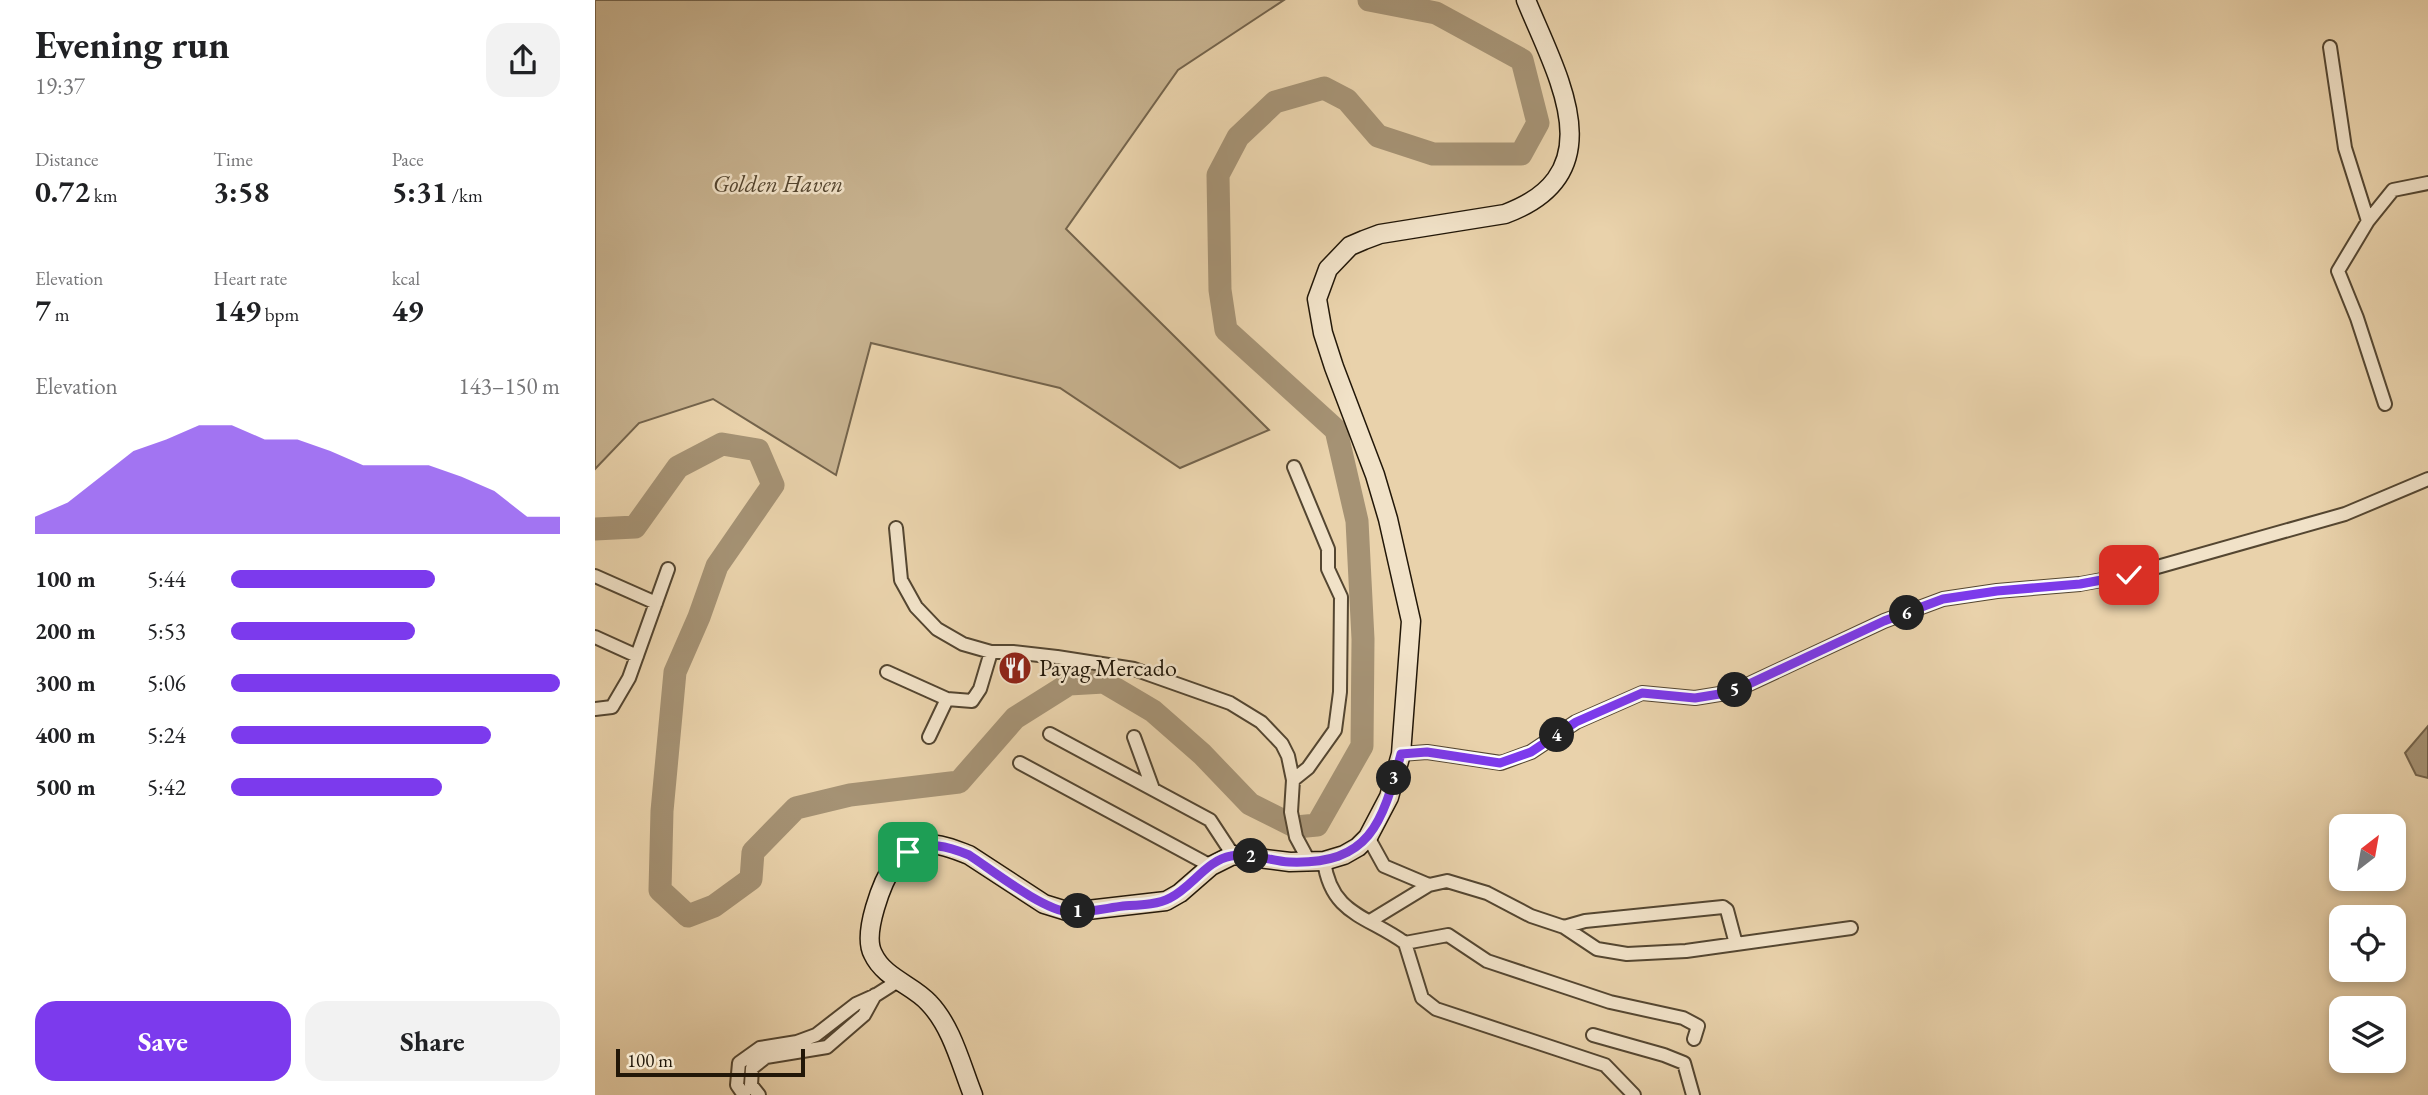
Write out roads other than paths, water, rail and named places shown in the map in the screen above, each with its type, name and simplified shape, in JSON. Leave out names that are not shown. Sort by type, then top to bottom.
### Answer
[{"type":"main road","points":[[973,1095],[940,1018],[923,998],[898,981],[874,957],[870,949],[869,931],[888,874],[897,860],[918,846],[943,846],[969,855],[1044,904],[1070,912],[1166,901],[1180,893],[1211,866],[1233,855],[1268,860],[1317,861],[1344,855],[1368,837],[1389,797],[1401,754],[1412,621],[1388,519],[1375,475],[1334,367],[1323,332],[1317,299],[1328,269],[1350,246],[1380,234],[1505,214],[1523,208],[1559,176],[1570,144],[1570,118],[1562,90],[1526,0]]},
{"type":"street","points":[[2330,47],[2345,148],[2368,221]]},
{"type":"street","points":[[2385,404],[2357,318],[2337,271],[2368,221],[2393,190],[2428,183]]},
{"type":"street","points":[[1293,780],[1308,768],[1335,730],[1340,692],[1341,621],[1341,597],[1328,569],[1328,549],[1294,467]]},
{"type":"street","points":[[1401,754],[1427,752],[1500,763],[1531,752],[1576,722],[1642,693],[1695,698],[1732,692],[1884,621],[1943,599],[2080,584],[2129,575],[2346,514],[2428,479]]},
{"type":"street","points":[[895,528],[901,580],[916,607],[937,629],[963,644],[991,652],[1057,657],[1134,669],[1230,703],[1261,722],[1282,744],[1288,756],[1293,780],[1291,813],[1296,837],[1317,861],[1338,900],[1350,912],[1405,943],[1422,998],[1436,1009],[1605,1065],[1634,1095]]},
{"type":"street","points":[[595,709],[612,707],[629,678],[669,569]]},
{"type":"street","points":[[595,576],[656,603]]},
{"type":"street","points":[[595,637],[637,656]]},
{"type":"street","points":[[887,672],[947,699],[972,701],[980,689],[991,652]]},
{"type":"street","points":[[929,737],[947,699]]},
{"type":"street","points":[[1050,734],[1210,820],[1233,855]]},
{"type":"street","points":[[1134,737],[1153,789]]},
{"type":"street","points":[[1020,763],[1211,866]]},
{"type":"street","points":[[1368,837],[1384,866],[1429,885]]},
{"type":"street","points":[[1370,921],[1429,885],[1447,881],[1487,893],[1531,916],[1564,927],[1597,949],[1627,954],[1686,951],[1851,928]]},
{"type":"street","points":[[1564,927],[1585,921],[1723,907],[1727,910],[1736,944]]},
{"type":"street","points":[[1405,943],[1448,935],[1487,961],[1609,1002],[1683,1017],[1698,1026],[1694,1039]]},
{"type":"street","points":[[744,1095],[737,1086],[740,1063],[760,1048],[797,1042],[816,1035],[856,1004],[898,981]]},
{"type":"street","points":[[759,1095],[751,1085],[752,1068],[766,1057],[827,1047],[864,1015],[876,995]]},
{"type":"street","points":[[816,1035],[827,1047]]},
{"type":"street","points":[[1593,1035],[1684,1063],[1693,1095]]},
{"type":"waterway","points":[[595,529],[635,527],[678,467],[722,444],[758,450],[773,485],[717,566],[675,672],[662,811],[660,890],[688,916],[714,906],[751,879],[753,852],[796,808],[850,795],[959,782],[1015,718],[1069,684],[1104,682],[1153,711],[1202,754],[1250,804],[1296,827],[1317,825],[1362,746],[1363,639],[1357,521],[1336,430],[1226,330],[1220,290],[1218,175],[1238,137],[1275,102],[1324,88],[1347,100],[1378,136],[1433,154],[1521,154],[1538,123],[1522,60],[1436,13],[1369,0]]},
{"type":"place","name":"Payag Mercado","points":[[1015,668]]},
{"type":"park label","name":"Golden Haven","points":[[778,184]]}]
